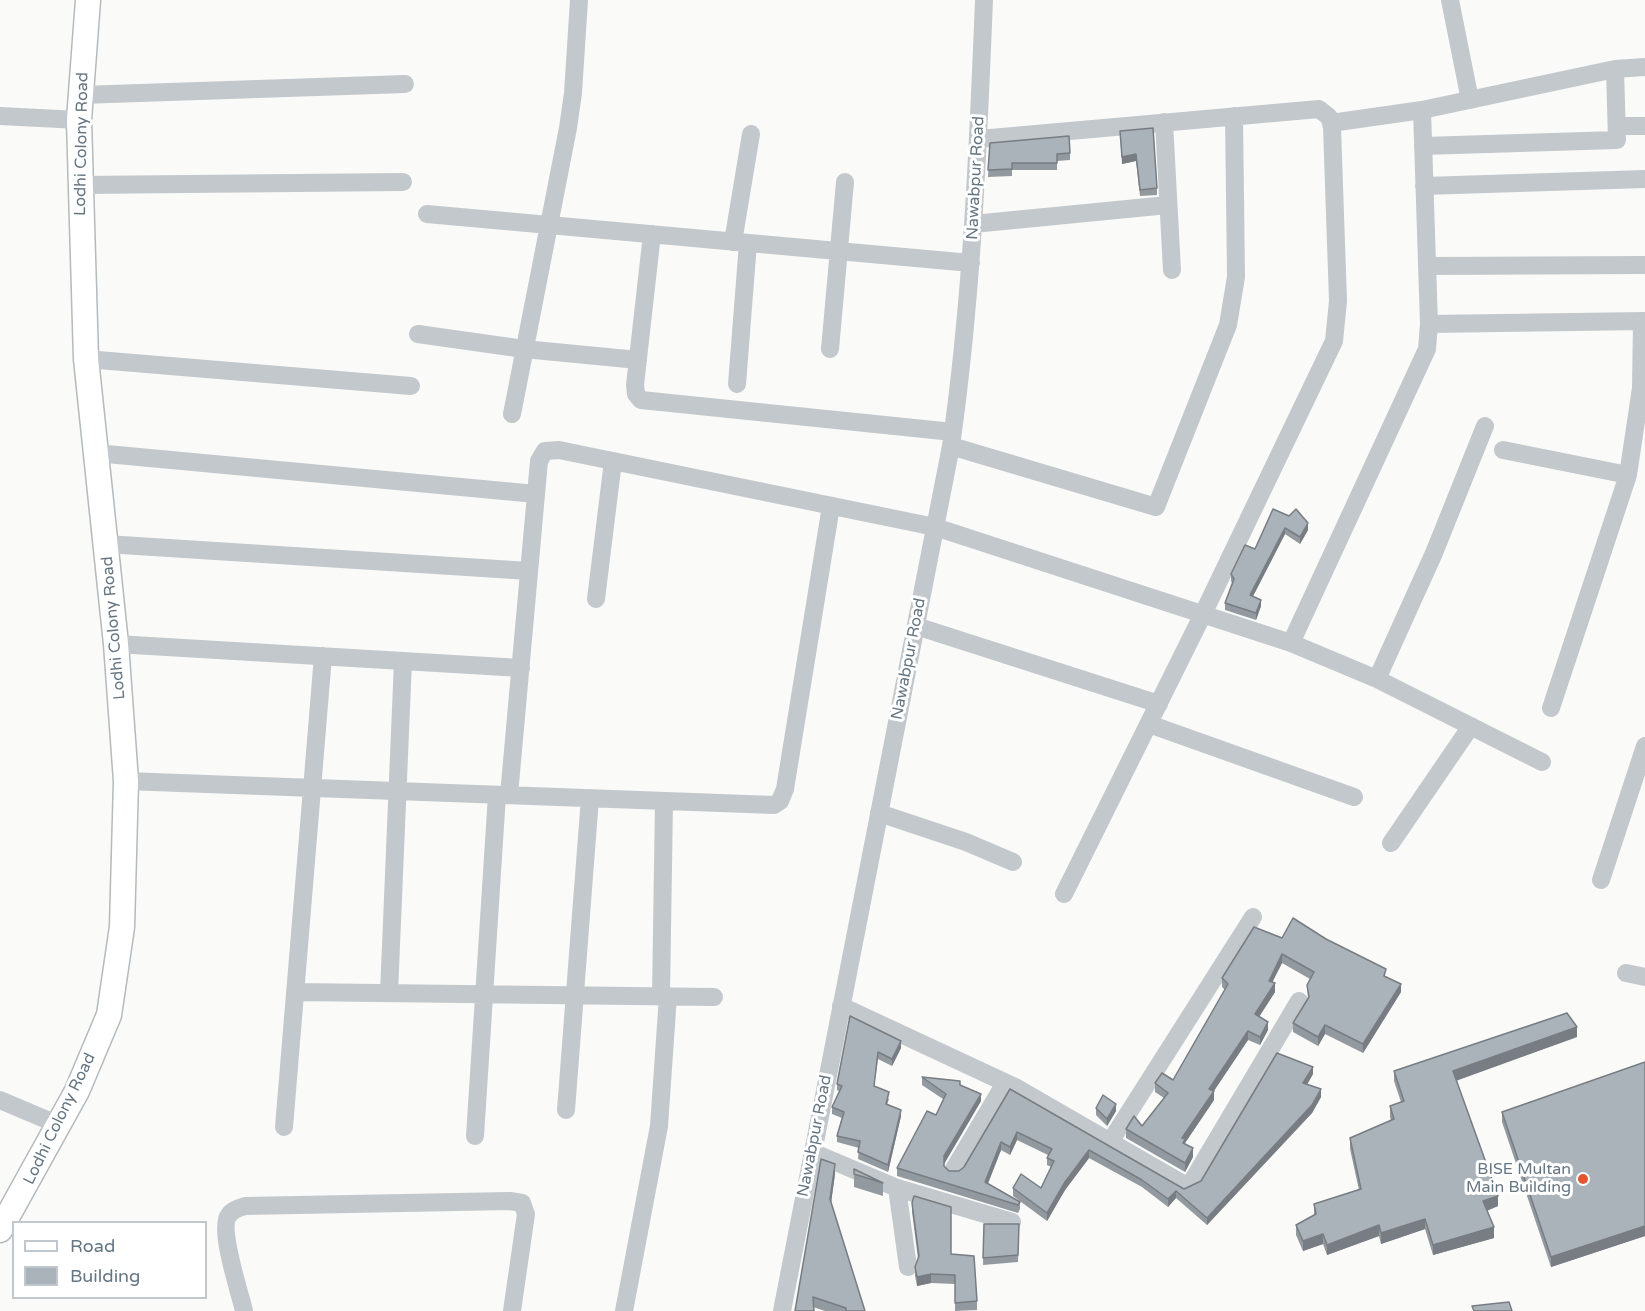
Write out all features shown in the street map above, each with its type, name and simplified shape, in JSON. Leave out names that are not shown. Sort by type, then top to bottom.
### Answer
[{"type":"main road","name":"Lodhi Colony Road","points":[[0,1230],[77,1091],[109,1015],[122,927],[126,781],[116,644],[86,359],[79,120],[88,0]]},
{"type":"street","points":[[512,414],[573,93],[579,0]]},
{"type":"street","name":"Nawabpur Road","points":[[782,1311],[952,439],[966,334],[979,139],[984,0]]},
{"type":"street","points":[[1450,0],[1470,100]]},
{"type":"street","points":[[1331,123],[1422,110],[1615,69],[1645,68]]},
{"type":"street","points":[[1423,146],[1617,140],[1615,69]]},
{"type":"street","points":[[81,95],[405,84]]},
{"type":"street","points":[[979,139],[1319,109],[1329,117],[1331,123],[1338,301],[1334,341],[1065,894]]},
{"type":"street","points":[[1291,643],[1427,349],[1429,324],[1422,110]]},
{"type":"street","points":[[0,116],[79,120]]},
{"type":"street","points":[[652,234],[638,360],[636,394],[641,400],[952,439],[1156,507],[1228,325],[1234,294],[1234,116]]},
{"type":"street","points":[[1164,122],[1172,270]]},
{"type":"street","points":[[1617,126],[1645,126]]},
{"type":"street","points":[[738,384],[740,242],[751,134]]},
{"type":"street","points":[[1424,186],[1645,179]]},
{"type":"street","points":[[80,185],[403,182]]},
{"type":"street","points":[[830,349],[845,182]]},
{"type":"street","points":[[973,224],[1168,205]]},
{"type":"street","points":[[428,214],[971,263]]},
{"type":"street","points":[[1427,266],[1645,265]]},
{"type":"street","points":[[1429,324],[1644,321],[1641,388],[1628,475],[1551,708]]},
{"type":"street","points":[[418,334],[524,349],[638,360]]},
{"type":"street","points":[[86,359],[411,386]]},
{"type":"street","points":[[1377,679],[1434,553],[1485,426]]},
{"type":"street","points":[[475,1137],[484,994],[503,795],[520,668],[539,461],[545,451],[559,450],[935,527],[1291,643],[1377,679],[1542,762]]},
{"type":"street","points":[[1503,450],[1628,475]]},
{"type":"street","points":[[96,453],[536,494]]},
{"type":"street","points":[[596,599],[613,461]]},
{"type":"street","points":[[126,781],[774,806],[780,801],[785,789],[831,506]]},
{"type":"street","points":[[106,544],[529,571]]},
{"type":"street","points":[[916,626],[1159,704]]},
{"type":"street","points":[[116,644],[520,668]]},
{"type":"street","points":[[284,1127],[323,656]]},
{"type":"street","points":[[389,993],[403,661]]},
{"type":"street","points":[[1149,724],[1354,797]]},
{"type":"street","points":[[1391,843],[1471,726]]},
{"type":"street","points":[[1601,880],[1645,746]]},
{"type":"street","points":[[566,1110],[590,798]]},
{"type":"street","points":[[624,1311],[659,1126],[664,996],[664,802]]},
{"type":"street","points":[[879,813],[966,842],[1013,862]]},
{"type":"street","points":[[1110,1142],[1253,917]]},
{"type":"street","points":[[1626,973],[1645,977]]},
{"type":"street","points":[[295,992],[714,997]]},
{"type":"street","points":[[840,1006],[1005,1083],[1179,1184],[1191,1183],[1299,1001]]},
{"type":"street","points":[[954,1169],[1005,1083]]},
{"type":"street","points":[[0,1100],[59,1125]]},
{"type":"street","points":[[812,1152],[897,1188],[1012,1222]]},
{"type":"street","points":[[897,1188],[908,1267]]},
{"type":"street","points":[[244,1311],[224,1228],[229,1214],[237,1209],[245,1206],[510,1201],[522,1203],[526,1214],[512,1311]]},
{"type":"building","points":[[1153,128],[1157,188],[1140,190],[1136,154],[1122,157],[1120,131]]},
{"type":"building","points":[[1069,136],[1070,153],[1057,154],[1057,163],[1012,163],[1012,169],[988,170],[990,143]]},
{"type":"building","points":[[1273,509],[1289,516],[1296,509],[1308,523],[1300,537],[1285,528],[1250,595],[1261,600],[1256,613],[1225,603],[1234,579],[1231,574],[1245,545],[1255,549]]},
{"type":"building","points":[[1293,918],[1326,939],[1386,969],[1384,976],[1401,984],[1363,1044],[1325,1025],[1318,1037],[1293,1023],[1309,997],[1307,985],[1314,972],[1282,954],[1269,981],[1275,983],[1255,1014],[1268,1022],[1260,1037],[1248,1031],[1209,1089],[1214,1091],[1182,1138],[1185,1139],[1183,1143],[1193,1148],[1185,1163],[1126,1129],[1134,1116],[1142,1126],[1168,1093],[1155,1083],[1162,1073],[1173,1080],[1228,984],[1222,978],[1254,927],[1282,938]]},
{"type":"building","points":[[1567,1013],[1577,1027],[1453,1071],[1498,1196],[1483,1201],[1494,1227],[1433,1245],[1425,1219],[1381,1233],[1379,1225],[1327,1245],[1323,1234],[1303,1241],[1296,1225],[1316,1214],[1314,1204],[1361,1189],[1350,1138],[1394,1119],[1390,1106],[1404,1101],[1394,1071]]},
{"type":"building","points":[[850,1016],[901,1041],[892,1059],[878,1052],[874,1086],[889,1092],[886,1104],[901,1110],[888,1165],[858,1152],[860,1141],[837,1136],[844,1112],[832,1107],[842,1086],[837,1084]]},
{"type":"building","points":[[1277,1053],[1313,1067],[1303,1083],[1321,1089],[1312,1105],[1207,1218],[1176,1191],[1168,1199],[1142,1180],[1089,1150],[1065,1182],[1047,1213],[1013,1188],[1021,1174],[1041,1188],[1054,1161],[1047,1158],[1052,1149],[1017,1132],[1010,1147],[1001,1142],[985,1182],[1020,1202],[1018,1205],[897,1168],[927,1111],[936,1115],[946,1094],[922,1077],[960,1081],[960,1085],[981,1094],[944,1156],[944,1166],[949,1171],[959,1171],[964,1167],[1010,1089],[1184,1189],[1201,1181]]},
{"type":"building","name":"BISE Multan Main Building","points":[[1645,1062],[1645,1226],[1551,1257],[1502,1112]]},
{"type":"building","points":[[1103,1095],[1116,1104],[1107,1119],[1096,1108]]},
{"type":"building","points":[[821,1159],[835,1164],[830,1199],[865,1311],[846,1311],[846,1308],[813,1297],[814,1311],[795,1311]]},
{"type":"building","points":[[854,1169],[883,1183],[854,1174]]},
{"type":"building","points":[[914,1196],[951,1207],[951,1254],[974,1256],[977,1301],[955,1303],[955,1275],[931,1274],[917,1277],[915,1267],[919,1256],[912,1203]]},
{"type":"building","points":[[984,1224],[1019,1224],[1018,1255],[983,1258]]},
{"type":"building","points":[[1509,1302],[1512,1311],[1474,1311],[1472,1306]]},
{"type":"place","name":"BISE Multan Main Building","points":[[1583,1179]]}]
